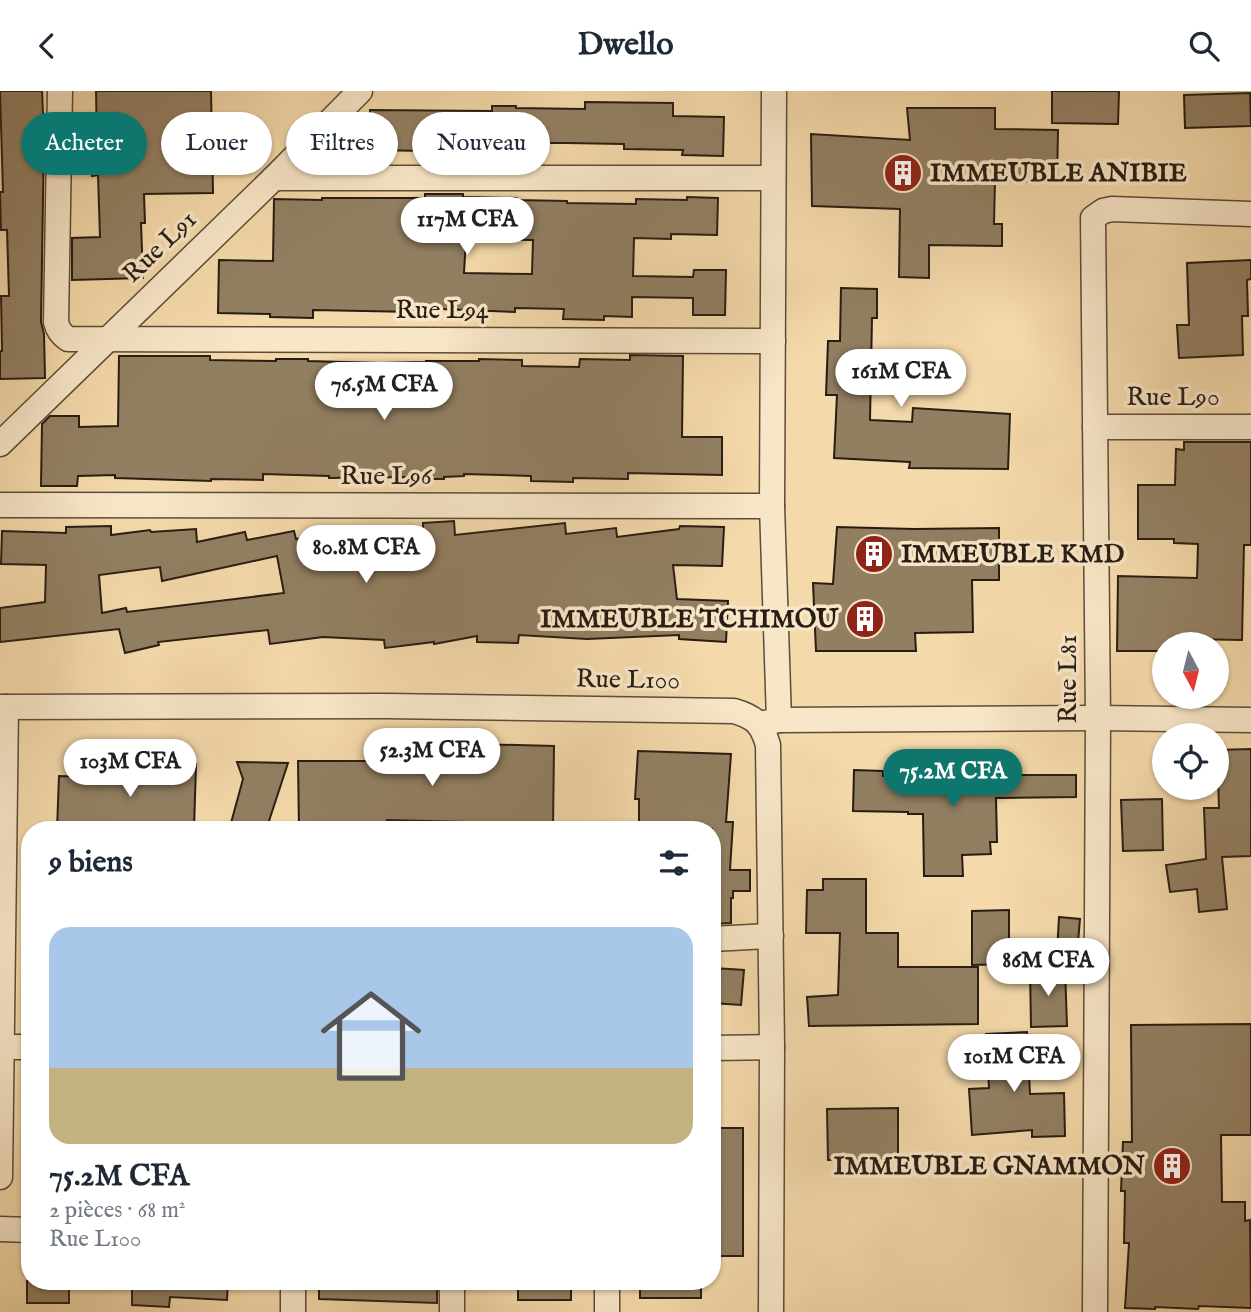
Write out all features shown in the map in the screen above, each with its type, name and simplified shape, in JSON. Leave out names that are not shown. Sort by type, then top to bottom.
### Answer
[{"type":"street","name":"Rue L94","points":[[60,91],[56,322],[57,329],[68,339],[773,341]]},
{"type":"street","name":"Rue L91","points":[[0,444],[360,91]]},
{"type":"street","points":[[771,1312],[772,1047],[768,745],[774,91]]},
{"type":"street","points":[[274,178],[774,178]]},
{"type":"street","name":"Rue L81","points":[[1095,1312],[1098,717],[1093,218],[1112,209],[1251,214]]},
{"type":"street","name":"Rue L90","points":[[1095,427],[1251,427]]},
{"type":"street","name":"Rue L96","points":[[0,505],[772,506]]},
{"type":"street","name":"Rue L100","points":[[3,707],[386,706],[734,711],[769,722],[1098,717],[1251,720]]},
{"type":"street","points":[[0,1177],[3,707]]},
{"type":"street","points":[[721,939],[771,936]]},
{"type":"street","points":[[2,1047],[21,1047]]},
{"type":"street","points":[[721,1048],[772,1047]]},
{"type":"street","points":[[293,1290],[293,1312]]},
{"type":"street","points":[[452,1290],[452,1312]]},
{"type":"street","points":[[607,1290],[607,1312]]},
{"type":"building","points":[[0,91],[42,91],[43,112],[21,112],[21,175],[43,175],[41,322],[44,334],[45,378],[0,379],[1,296],[9,296],[7,230],[1,230],[0,192],[3,192]]},
{"type":"building","points":[[96,91],[211,91],[211,112],[161,112],[161,175],[213,175],[213,193],[144,194],[145,223],[141,223],[143,278],[72,280],[72,238],[100,237],[98,175],[147,175],[147,112],[96,112]]},
{"type":"building","points":[[1052,91],[1119,91],[1118,124],[1052,123]]},
{"type":"building","points":[[1250,93],[1251,126],[1185,128],[1184,95]]},
{"type":"building","points":[[585,102],[673,103],[673,116],[724,117],[723,156],[682,155],[683,150],[624,149],[624,144],[550,143],[550,112],[412,112],[412,151],[398,150],[398,112],[370,112],[492,111],[492,106],[585,109]]},
{"type":"building","name":"IMMEUBLE ANIBIE","points":[[907,108],[995,108],[995,129],[1058,130],[1057,182],[995,181],[994,224],[1002,224],[1002,246],[929,245],[929,278],[899,277],[900,209],[812,206],[811,134],[910,140]]},
{"type":"building","points":[[425,194],[463,194],[463,197],[636,204],[636,199],[718,198],[717,235],[671,234],[671,239],[634,238],[633,276],[693,277],[694,270],[726,270],[725,315],[693,315],[693,298],[632,297],[632,317],[604,316],[604,320],[563,319],[564,309],[515,308],[515,312],[415,308],[414,312],[313,310],[313,318],[218,313],[219,260],[273,261],[274,199],[425,198]],"holes":[[[466,239],[533,240],[532,274],[464,273]]]},
{"type":"building","points":[[1251,260],[1251,279],[1247,280],[1248,316],[1242,316],[1243,355],[1179,358],[1177,325],[1189,325],[1187,263]]},
{"type":"building","points":[[841,288],[877,289],[877,318],[872,318],[870,420],[912,422],[913,408],[1010,414],[1008,469],[909,468],[910,462],[834,458],[837,395],[826,395],[828,341],[840,341]]},
{"type":"building","points":[[630,355],[683,356],[682,437],[722,437],[722,475],[628,473],[628,479],[573,478],[573,482],[531,481],[531,476],[464,474],[444,479],[409,479],[263,474],[263,480],[211,481],[115,478],[115,475],[78,476],[77,486],[41,486],[42,424],[50,416],[79,416],[79,427],[118,426],[119,356],[210,356],[210,360],[308,359],[380,363],[522,360],[522,366],[579,367],[580,359],[630,360]]},
{"type":"building","points":[[1184,442],[1251,442],[1251,545],[1244,545],[1242,640],[1229,640],[1229,632],[1152,632],[1152,651],[1117,651],[1118,576],[1197,578],[1198,544],[1174,543],[1174,539],[1138,539],[1138,485],[1175,485],[1176,449],[1184,450]]},
{"type":"building","points":[[454,521],[455,535],[565,523],[566,534],[616,528],[617,537],[679,529],[680,526],[724,527],[722,566],[673,565],[677,599],[728,601],[726,642],[679,639],[679,635],[587,639],[519,635],[518,643],[477,642],[477,636],[434,644],[385,648],[384,640],[323,637],[270,644],[268,630],[158,642],[159,645],[125,653],[119,629],[0,642],[0,608],[45,602],[46,565],[1,564],[2,531],[66,533],[66,527],[111,526],[111,535],[150,530],[196,529],[197,542],[245,532],[247,540],[294,531],[296,539],[364,531],[423,528],[423,523]],"holes":[[[277,556],[284,593],[127,612],[126,608],[102,613],[99,575],[160,567],[162,581]]]},
{"type":"building","points":[[837,527],[999,528],[999,580],[972,580],[973,632],[915,633],[916,651],[816,651],[813,583],[833,584]]},
{"type":"building","points":[[397,742],[554,746],[553,821],[299,821],[298,761],[397,761]]},
{"type":"building","points":[[1251,749],[1251,856],[1222,857],[1227,909],[1199,912],[1197,889],[1170,892],[1166,865],[1206,859],[1204,808],[1219,808],[1219,800],[1229,800],[1229,750]]},
{"type":"building","points":[[638,751],[731,754],[726,822],[733,822],[730,870],[750,870],[750,891],[733,891],[731,923],[721,924],[721,821],[639,821],[639,799],[635,799]]},
{"type":"building","points":[[123,762],[196,764],[194,821],[57,821],[59,776],[123,778]]},
{"type":"building","points":[[237,762],[288,763],[269,821],[232,821],[243,779]]},
{"type":"building","points":[[854,770],[883,771],[883,776],[1076,775],[1076,797],[996,798],[997,842],[990,842],[991,854],[962,855],[963,876],[924,876],[923,814],[853,811]]},
{"type":"building","points":[[1121,800],[1162,800],[1163,850],[1123,851]]},
{"type":"building","points":[[823,879],[866,879],[866,933],[898,933],[898,967],[978,967],[978,1024],[809,1026],[807,997],[838,995],[840,933],[806,933],[807,890],[823,890]]},
{"type":"building","points":[[1009,910],[1009,964],[972,965],[972,911]]},
{"type":"building","points":[[1059,917],[1080,919],[1077,954],[1057,953]]},
{"type":"building","points":[[721,968],[744,970],[741,1005],[721,1004]]},
{"type":"building","points":[[1065,968],[1067,1026],[1031,1027],[1030,969]]},
{"type":"building","points":[[1251,1024],[1251,1135],[1221,1135],[1222,1202],[1245,1202],[1245,1221],[1250,1220],[1251,1308],[1125,1308],[1129,1243],[1124,1243],[1125,1191],[1121,1191],[1123,1142],[1132,1142],[1131,1025]]},
{"type":"building","points":[[1027,1032],[1030,1094],[1064,1093],[1065,1136],[1032,1137],[1032,1130],[972,1135],[969,1089],[989,1088],[986,1034]]},
{"type":"building","points":[[898,1108],[898,1159],[828,1160],[827,1109]]},
{"type":"building","points":[[721,1128],[743,1128],[743,1256],[721,1256]]},
{"type":"building","points":[[27,1290],[69,1290],[69,1303],[27,1303]]},
{"type":"building","points":[[132,1290],[228,1290],[227,1300],[170,1297],[169,1307],[132,1305]]},
{"type":"building","points":[[319,1290],[437,1290],[437,1303],[319,1299]]},
{"type":"building","points":[[518,1290],[571,1290],[571,1300],[518,1300]]},
{"type":"building","points":[[640,1290],[701,1290],[701,1298],[640,1298]]},
{"type":"place","name":"IMMEUBLE ANIBIE","points":[[903,173]]},
{"type":"place","name":"IMMEUBLE KMD","points":[[874,554]]},
{"type":"place","name":"IMMEUBLE TCHIMOU","points":[[865,619]]},
{"type":"place","name":"IMMEUBLE GNAMMON","points":[[1172,1166]]}]
